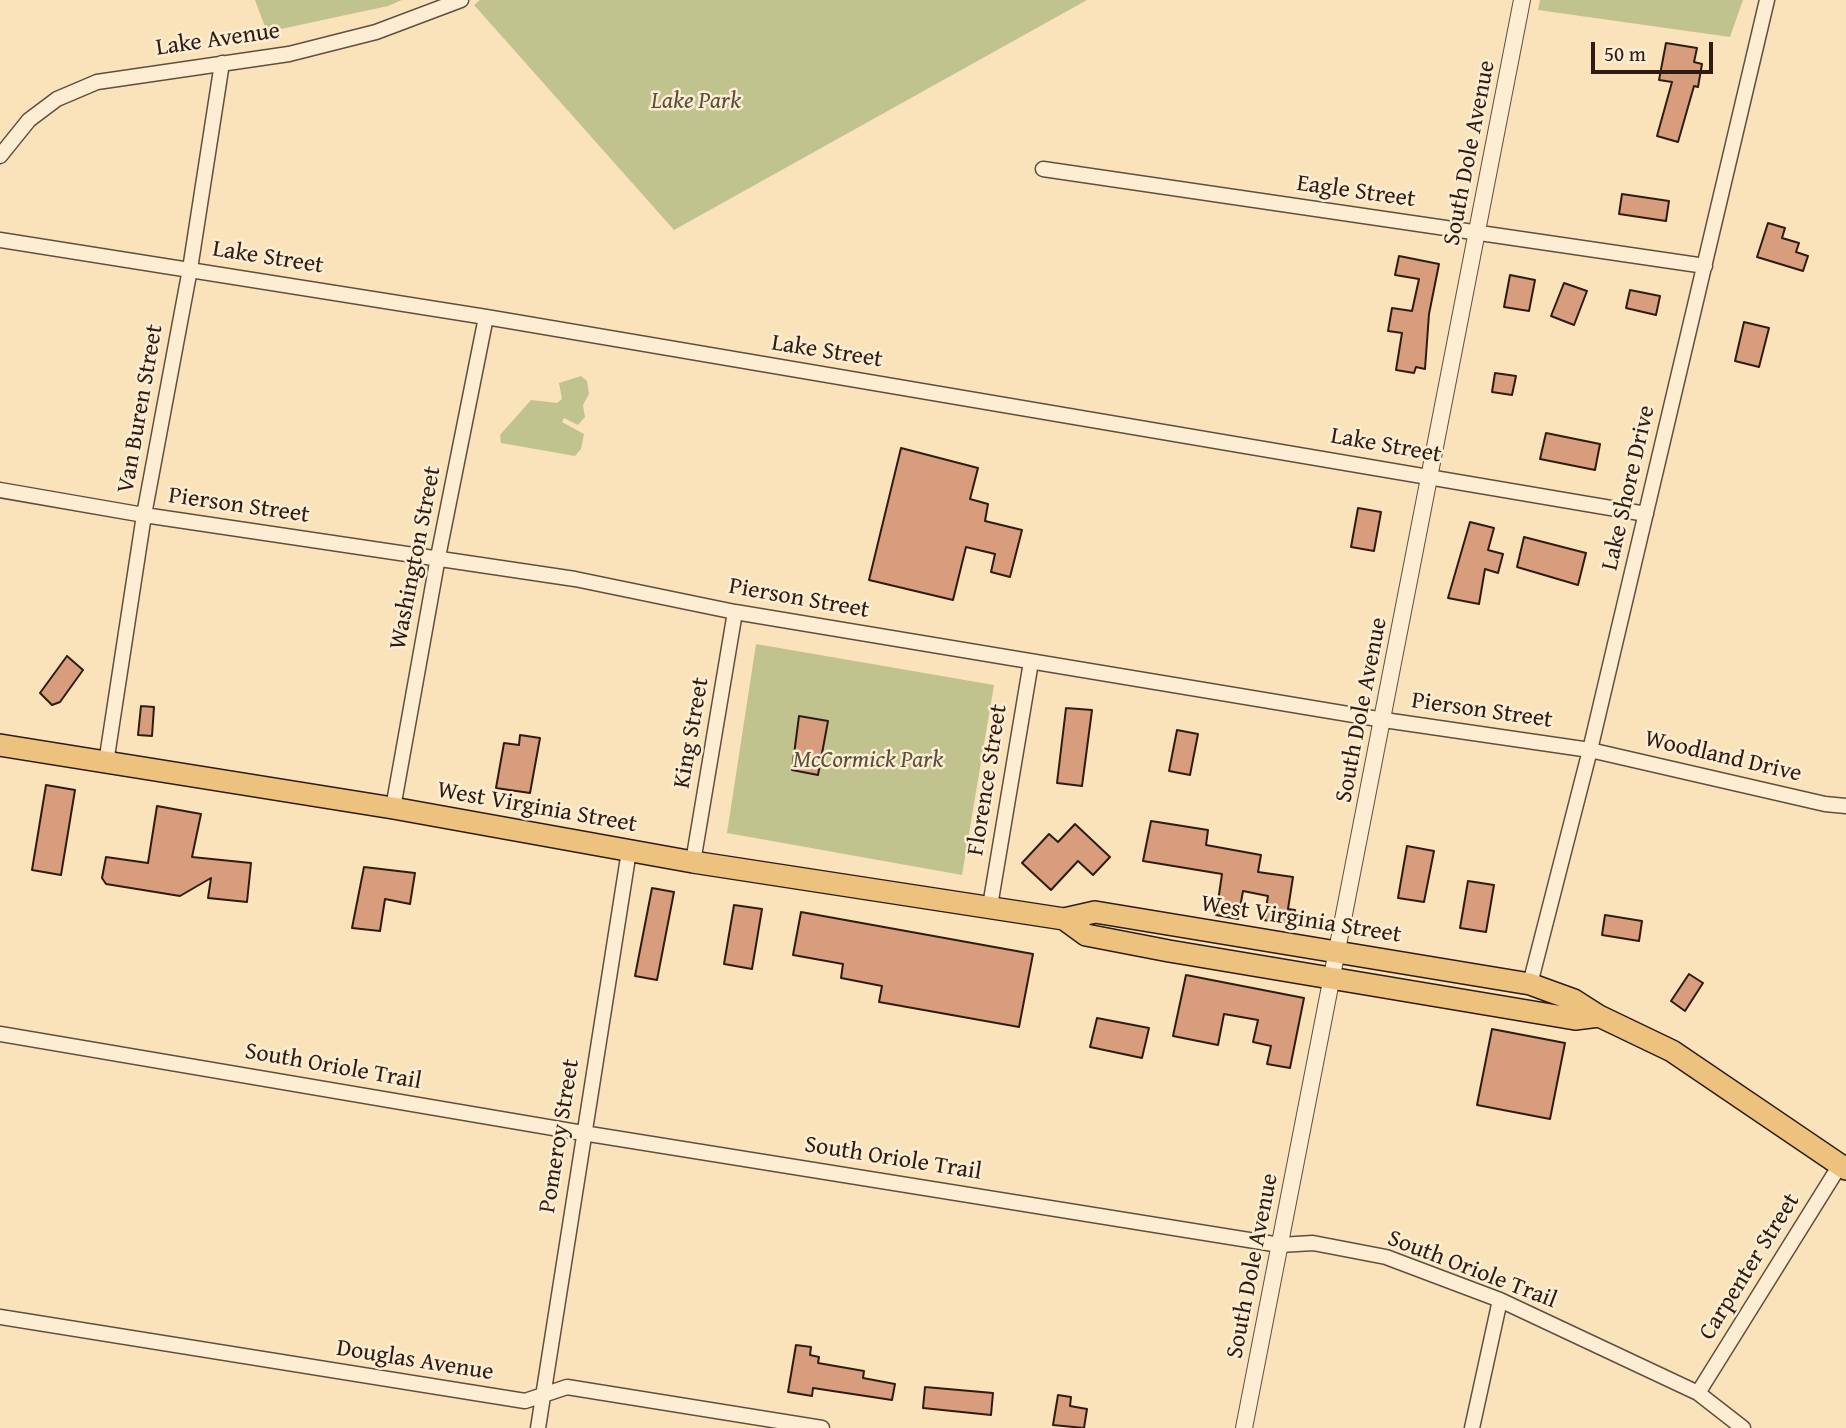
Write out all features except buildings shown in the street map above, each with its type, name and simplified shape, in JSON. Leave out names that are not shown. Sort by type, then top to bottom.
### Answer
[{"type":"main road","name":"West Virginia Street","points":[[0,745],[393,808],[693,862],[1064,919],[1094,912],[1530,985],[1574,1000],[1599,1016],[1672,1051],[1843,1167]]},
{"type":"main road","name":"West Virginia Street","points":[[1064,919],[1086,935],[1169,951],[1574,1019],[1599,1016]]},
{"type":"main road","points":[[1169,951],[1174,925]]},
{"type":"street","name":"Lake Avenue","points":[[0,156],[29,120],[57,99],[97,82],[289,54],[376,32],[461,0]]},
{"type":"street","name":"South Dole Avenue","points":[[1244,1428],[1335,952],[1384,720],[1522,0]]},
{"type":"street","name":"Lake Shore Drive","points":[[1530,985],[1590,750],[1767,0]]},
{"type":"street","name":"Van Buren Street","points":[[106,763],[144,515],[190,269],[222,63]]},
{"type":"street","name":"Eagle Street","points":[[1043,169],[1705,266]]},
{"type":"street","name":"Lake Street","points":[[0,240],[486,317],[1646,514]]},
{"type":"street","name":"Washington Street","points":[[393,808],[438,557],[486,317]]},
{"type":"street","name":"Pierson Street","points":[[0,490],[144,515],[575,579],[736,612],[1031,662],[1384,720],[1590,750]]},
{"type":"street","name":"King Street","points":[[693,862],[736,612]]},
{"type":"street","name":"Florence Street","points":[[990,906],[1031,662]]},
{"type":"street","name":"Woodland Drive","points":[[1590,750],[1825,804],[1846,806]]},
{"type":"street","name":"Pomeroy Street","points":[[538,1428],[629,851]]},
{"type":"street","name":"South Oriole Trail","points":[[0,1034],[583,1133],[1280,1245],[1313,1243],[1386,1257],[1500,1300],[1698,1393],[1743,1428]]},
{"type":"street","name":"Carpenter Street","points":[[1698,1393],[1843,1167]]},
{"type":"street","points":[[1472,1428],[1500,1300]]},
{"type":"street","name":"Douglas Avenue","points":[[0,1317],[525,1401],[567,1387],[822,1428]]},
{"type":"green space","points":[[255,0],[402,0],[388,6],[267,32]]},
{"type":"green space","name":"Lake Park","points":[[480,0],[1087,0],[674,230],[474,5]]},
{"type":"green space","points":[[1540,0],[1743,0],[1730,37],[1538,10]]},
{"type":"green space","points":[[581,376],[587,381],[589,394],[583,405],[585,417],[578,425],[564,418],[562,422],[584,434],[581,449],[575,456],[501,443],[500,435],[531,400],[557,403],[562,399],[559,383]]},
{"type":"green space","name":"McCormick Park","points":[[756,644],[994,685],[962,875],[727,833]]}]
